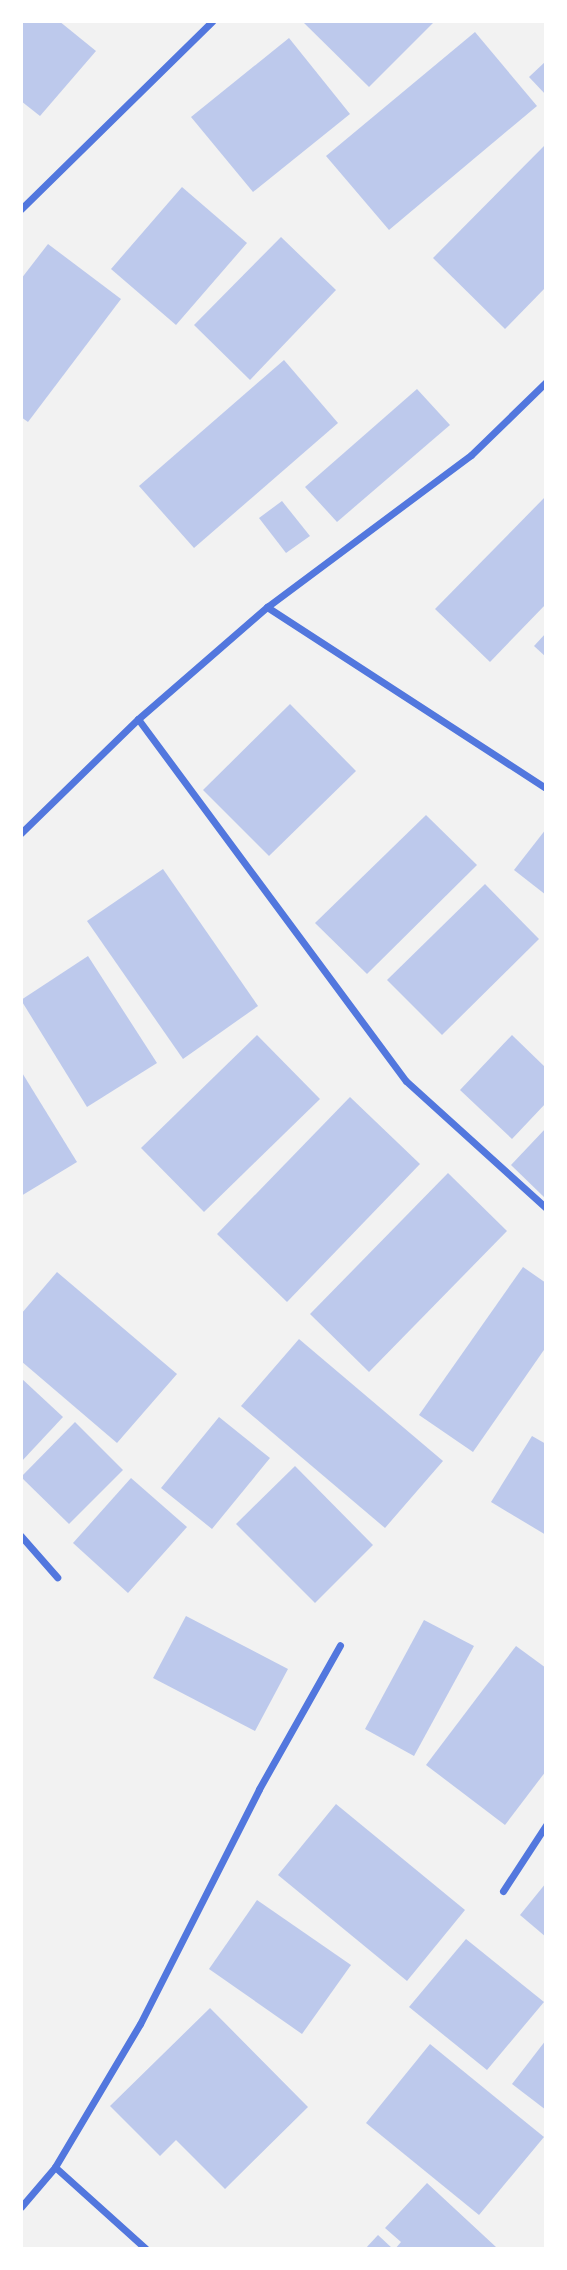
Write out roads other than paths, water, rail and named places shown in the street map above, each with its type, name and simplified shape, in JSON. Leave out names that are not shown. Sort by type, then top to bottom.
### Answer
[{"type":"street","points":[[21,209],[212,21]]},
{"type":"street","points":[[21,833],[138,719],[267,607],[471,454],[546,382]]},
{"type":"street","points":[[267,607],[546,788]]},
{"type":"street","points":[[138,719],[406,1081],[546,1208]]},
{"type":"street","points":[[21,1536],[57,1577]]},
{"type":"street","points":[[21,2207],[55,2167],[140,2024],[258,1788],[340,1645]]},
{"type":"street","points":[[503,1891],[546,1825]]},
{"type":"street","points":[[55,2167],[146,2249]]}]
